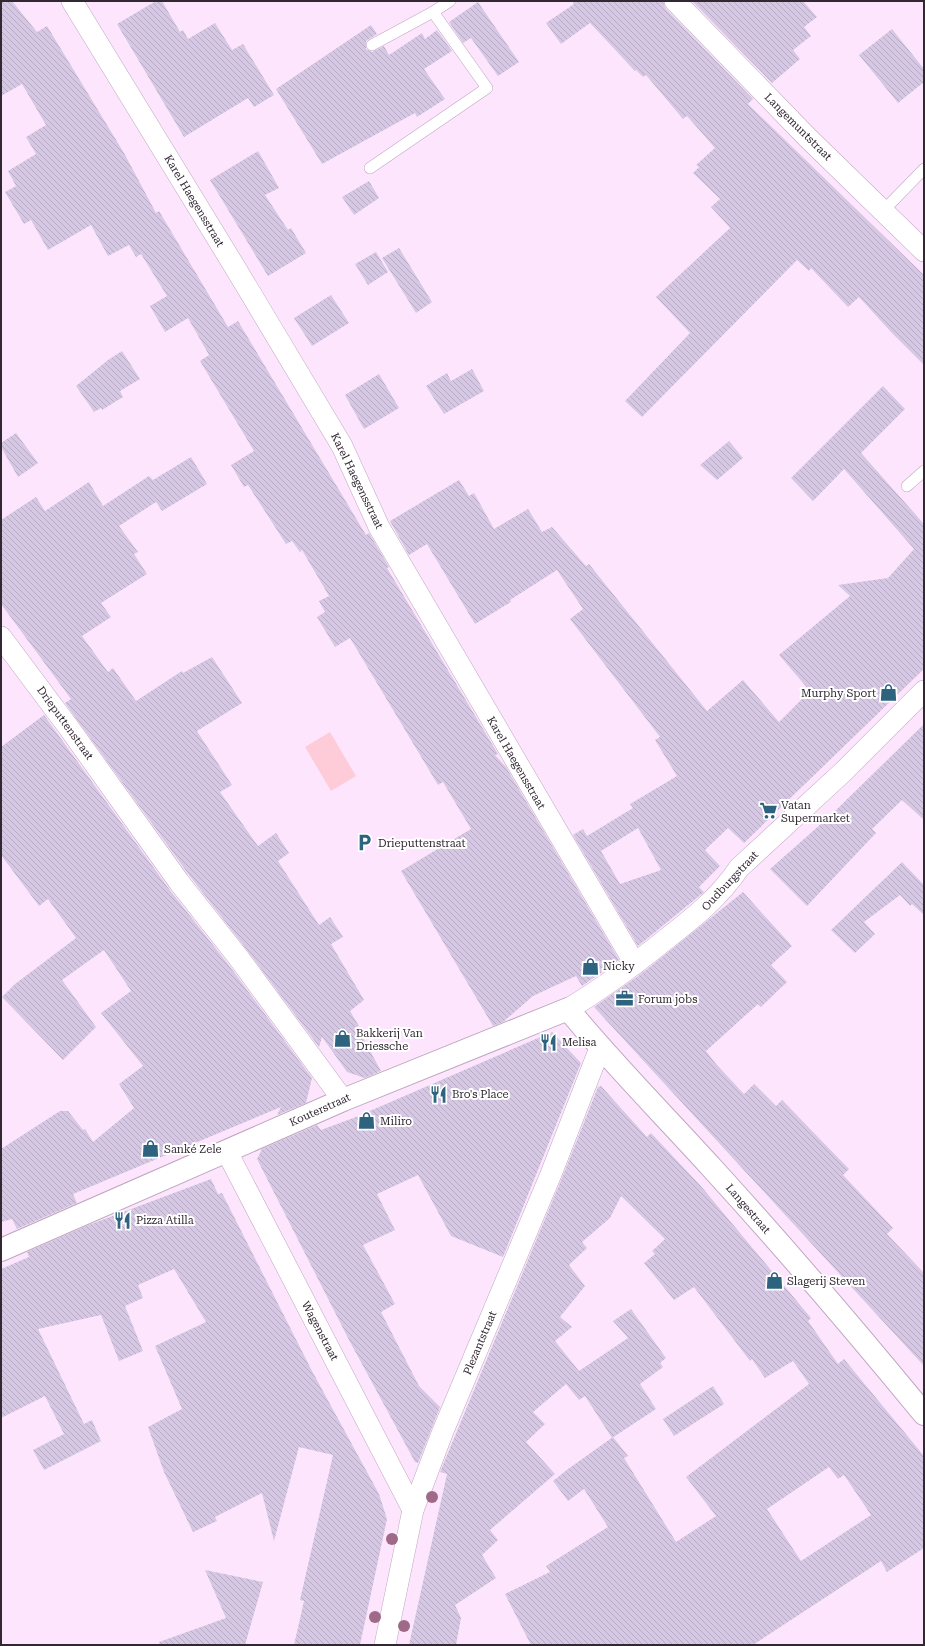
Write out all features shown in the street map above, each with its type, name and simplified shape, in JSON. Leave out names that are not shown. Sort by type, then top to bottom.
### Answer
[{"type":"street","name":"Karel Haegensstraat","points":[[72,1],[342,446],[379,527],[635,964]]},
{"type":"street","name":"Langemuntstraat","points":[[675,1],[807,137],[884,210],[924,251]]},
{"type":"street","name":"Drieputtenstraat","points":[[1,637],[180,882],[268,997],[343,1100]]},
{"type":"street","name":"Oudburgstraat","points":[[635,964],[709,905],[727,886],[739,868],[843,772],[924,691]]},
{"type":"street","name":"Kouterstraat","points":[[1,1250],[343,1100],[568,1008],[591,995],[635,964]]},
{"type":"street","name":"Langestraat","points":[[568,1008],[600,1048],[712,1167],[858,1334],[924,1414]]},
{"type":"street","name":"Plezantstraat","points":[[385,1645],[413,1510],[443,1431],[551,1174],[600,1048]]},
{"type":"street","name":"Wagenstraat","points":[[226,1152],[413,1510]]},
{"type":"lane","points":[[372,45],[433,12],[450,1]]},
{"type":"lane","points":[[370,168],[487,88],[433,12]]},
{"type":"lane","points":[[884,210],[924,169]]},
{"type":"lane","points":[[907,486],[924,471]]},
{"type":"shaded area","points":[[330,732],[356,776],[331,791],[305,747]]},
{"type":"building","points":[[1,1],[12,1],[37,32],[47,26],[124,153],[156,213],[159,211],[228,327],[238,321],[366,535],[369,533],[389,567],[387,568],[498,754],[495,755],[506,767],[619,960],[582,986],[576,976],[533,996],[503,1022],[493,1026],[401,871],[471,829],[443,782],[438,785],[350,638],[335,647],[317,617],[325,612],[319,601],[329,596],[302,550],[300,552],[292,541],[286,544],[248,485],[244,487],[231,465],[254,451],[200,361],[209,355],[188,318],[165,332],[150,306],[167,296],[141,254],[136,257],[129,245],[108,256],[91,225],[48,250],[31,220],[24,224],[5,192],[16,186],[8,171],[36,154],[26,137],[46,125],[22,84],[1,96]]},
{"type":"building","points":[[156,1],[162,1],[180,32],[183,30],[188,39],[215,23],[232,50],[243,44],[274,95],[254,107],[248,98],[184,137],[117,24]]},
{"type":"building","points":[[572,1],[663,1],[666,9],[753,99],[748,104],[924,275],[924,365],[859,297],[848,307],[811,268],[809,271],[797,260],[642,417],[625,401],[690,333],[656,297],[730,228],[711,207],[720,199],[693,173],[699,167],[696,165],[715,148],[687,116],[683,119],[646,75],[643,77],[636,70],[635,71],[590,23],[561,44],[546,23],[574,4]]},
{"type":"building","points":[[692,1],[803,1],[817,17],[804,27],[811,36],[793,50],[800,59],[772,83]]},
{"type":"building","points":[[478,2],[519,62],[498,76],[471,38],[463,43],[449,22]]},
{"type":"building","points":[[371,25],[377,34],[366,41],[366,49],[372,52],[384,46],[389,55],[422,33],[425,39],[437,30],[452,51],[424,69],[445,99],[417,117],[415,113],[322,164],[276,89]]},
{"type":"building","points":[[892,29],[924,69],[924,82],[898,103],[859,55]]},
{"type":"building","points":[[258,151],[279,188],[265,195],[288,230],[291,228],[306,253],[268,276],[210,180]]},
{"type":"building","points":[[369,181],[379,198],[354,215],[342,197]]},
{"type":"building","points":[[399,248],[432,302],[416,313],[382,258]]},
{"type":"building","points":[[376,252],[388,272],[368,285],[355,264]]},
{"type":"building","points":[[331,295],[349,323],[312,346],[294,318]]},
{"type":"building","points":[[122,351],[140,379],[120,391],[123,397],[102,410],[101,408],[94,412],[76,386],[108,360]]},
{"type":"building","points":[[472,369],[484,391],[444,414],[426,386],[447,373],[451,381]]},
{"type":"building","points":[[379,374],[399,408],[364,429],[345,395]]},
{"type":"building","points":[[883,386],[905,409],[861,453],[924,524],[924,669],[744,843],[728,828],[705,850],[720,866],[699,887],[704,892],[638,946],[573,835],[583,829],[587,836],[633,808],[630,804],[677,776],[655,740],[660,737],[570,619],[583,609],[557,570],[510,600],[511,602],[475,624],[427,544],[409,555],[390,521],[459,480],[469,496],[474,493],[494,529],[528,509],[542,532],[552,527],[586,566],[589,564],[707,711],[743,680],[779,722],[810,691],[779,655],[850,596],[838,585],[888,578],[914,549],[844,469],[813,501],[791,478]],"holes":[[[638,828],[661,870],[620,884],[601,851]]]},
{"type":"building","points":[[16,433],[38,463],[18,477],[1,447],[1,443]]},
{"type":"building","points":[[729,441],[743,458],[717,480],[700,465]]},
{"type":"building","points":[[191,457],[207,484],[162,511],[156,502],[119,526],[138,552],[134,554],[147,574],[101,603],[111,617],[82,636],[108,672],[113,668],[136,701],[182,671],[183,673],[212,657],[242,703],[197,731],[232,785],[220,792],[258,846],[276,833],[289,853],[278,861],[319,925],[330,917],[343,937],[331,944],[364,1000],[350,1011],[381,1071],[365,1078],[347,1072],[322,1037],[319,1047],[189,875],[65,703],[71,699],[1,604],[1,520],[36,497],[45,511],[89,482],[103,506],[149,476],[153,480]]},
{"type":"building","points":[[44,715],[169,889],[228,964],[312,1078],[306,1103],[277,1115],[281,1107],[73,1194],[77,1203],[17,1229],[12,1219],[1,1222],[1,1149],[60,1111],[68,1111],[83,1130],[85,1129],[93,1142],[134,1108],[119,1084],[143,1066],[101,1013],[131,991],[104,950],[62,980],[96,1027],[63,1060],[2,997],[15,984],[76,938],[48,899],[39,906],[1,855],[1,747]]},
{"type":"building","points":[[924,724],[924,820],[902,800],[872,829],[876,833],[807,906],[770,869],[830,816]]},
{"type":"building","points":[[902,862],[924,885],[924,915],[912,904],[910,906],[900,895],[864,922],[875,934],[855,953],[831,930]]},
{"type":"building","points":[[743,892],[792,946],[771,965],[787,982],[761,1007],[758,1004],[706,1051],[744,1094],[754,1084],[776,1106],[782,1100],[849,1169],[843,1175],[893,1228],[887,1234],[924,1273],[924,1366],[594,1007],[641,974]]},
{"type":"building","points":[[552,1032],[581,1063],[503,1257],[451,1236],[418,1175],[377,1194],[395,1230],[363,1245],[395,1304],[381,1312],[419,1386],[440,1407],[418,1463],[415,1462],[349,1340],[257,1159],[262,1149],[317,1125],[321,1130],[356,1117]]},
{"type":"building","points":[[601,1086],[647,1137],[651,1133],[700,1185],[811,1318],[808,1321],[838,1364],[844,1359],[924,1456],[924,1548],[887,1572],[881,1561],[753,1645],[531,1645],[505,1594],[550,1572],[546,1566],[608,1527],[584,1489],[568,1501],[553,1481],[612,1438],[585,1396],[579,1400],[566,1384],[533,1412],[545,1424],[526,1442],[555,1474],[490,1530],[498,1540],[482,1555],[496,1578],[455,1605],[461,1618],[456,1645],[409,1645],[447,1474],[440,1472],[562,1178],[598,1087]],"holes":[[[621,1196],[665,1239],[652,1251],[655,1254],[644,1263],[674,1300],[694,1287],[750,1361],[752,1359],[765,1378],[793,1361],[809,1384],[686,1477],[716,1516],[676,1542],[624,1458],[628,1456],[613,1437],[656,1409],[640,1384],[663,1367],[660,1363],[666,1358],[631,1309],[613,1321],[628,1338],[579,1371],[555,1341],[572,1327],[560,1317],[585,1286],[569,1265],[587,1248],[582,1242],[610,1218]],[[829,1467],[838,1479],[844,1475],[871,1515],[801,1561],[767,1509]]]},
{"type":"building","points":[[211,1179],[218,1194],[222,1193],[312,1371],[379,1494],[387,1519],[360,1645],[294,1645],[304,1601],[300,1600],[333,1455],[299,1447],[274,1541],[262,1493],[215,1517],[217,1521],[193,1532],[164,1472],[148,1427],[182,1409],[155,1346],[206,1322],[174,1269],[138,1285],[143,1298],[125,1306],[143,1351],[119,1361],[101,1315],[38,1329],[84,1424],[92,1420],[101,1441],[44,1470],[33,1450],[64,1434],[45,1396],[1,1418],[1,1269],[29,1257],[27,1252],[86,1226]]},
{"type":"building","points":[[713,1386],[724,1404],[674,1436],[663,1419]]},
{"type":"building","points":[[205,1570],[263,1582],[245,1645],[160,1645],[159,1642],[226,1618]]},
{"type":"place","name":"Murphy Sport","points":[[889,693]]},
{"type":"place","name":"Vatan Supermarket","points":[[768,811]]},
{"type":"place","name":"Drieputtenstraat","points":[[365,843]]},
{"type":"place","name":"Nicky","points":[[590,966]]},
{"type":"place","name":"Forum jobs","points":[[625,999]]},
{"type":"place","name":"Bakkerij Van Driessche","points":[[343,1039]]},
{"type":"place","name":"Melisa","points":[[549,1042]]},
{"type":"place","name":"Bro's Place","points":[[439,1094]]},
{"type":"place","name":"Miliro","points":[[367,1121]]},
{"type":"place","name":"Sanké Zele","points":[[151,1149]]},
{"type":"place","name":"Pizza Atilla","points":[[123,1220]]},
{"type":"place","name":"Slagerij Steven","points":[[774,1281]]}]
